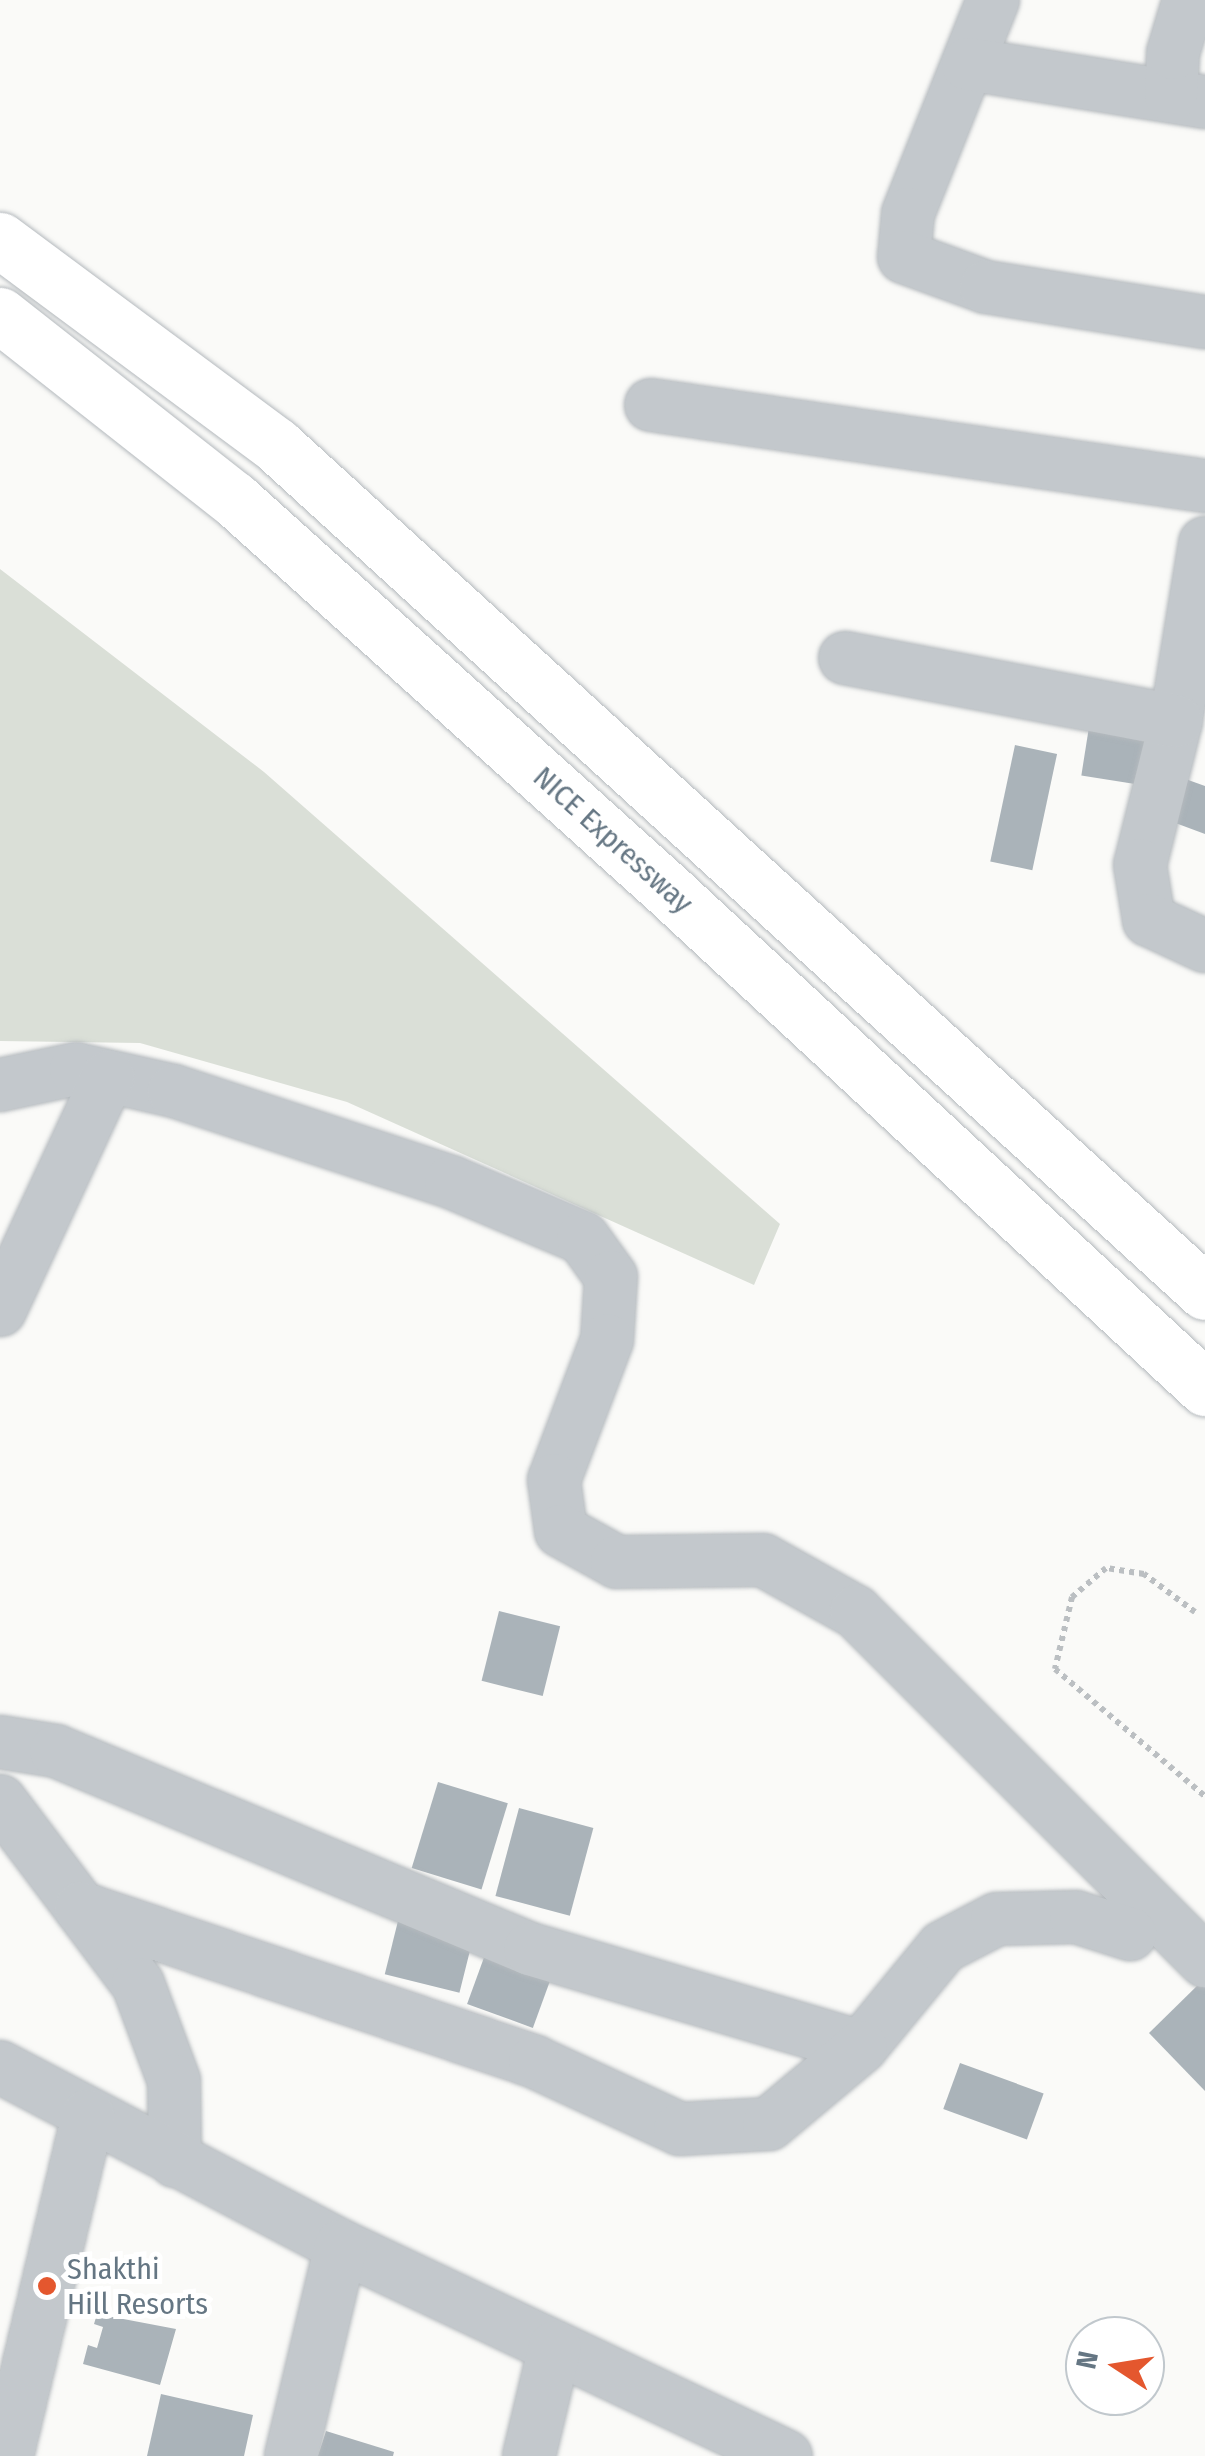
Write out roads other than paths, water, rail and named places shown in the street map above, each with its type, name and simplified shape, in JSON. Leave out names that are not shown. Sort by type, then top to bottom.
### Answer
[{"type":"highway","points":[[0,240],[276,445],[1205,1292]]},
{"type":"highway","name":"NICE Expressway","points":[[0,316],[234,499],[670,892],[1205,1388]]},
{"type":"street","points":[[993,0],[908,214],[904,258],[986,287],[1205,322]]},
{"type":"street","points":[[968,64],[1188,99],[1172,53],[1188,0]]},
{"type":"street","points":[[651,406],[1205,486]]},
{"type":"street","points":[[1205,543],[1182,753],[1142,851],[1144,905],[1150,920],[1205,946]]},
{"type":"street","points":[[845,658],[1182,753]]},
{"type":"street","points":[[0,1086],[76,1069],[174,1092],[451,1182],[583,1238],[611,1276],[607,1340],[554,1480],[561,1531],[617,1562],[762,1560],[856,1612],[1205,1962]]},
{"type":"street","points":[[0,1310],[108,1077]]},
{"type":"street","points":[[0,1742],[56,1751],[530,1949],[861,2047]]},
{"type":"street","points":[[0,1800],[138,1984],[174,2081],[175,2161]]},
{"type":"street","points":[[81,1908],[535,2062],[680,2128],[769,2124],[861,2047],[943,1947],[997,1918],[1076,1918],[1130,1934]]},
{"type":"street","points":[[0,2067],[342,2246],[773,2453]]},
{"type":"street","points":[[7,2456],[88,2116]]},
{"type":"street","points":[[291,2456],[342,2246]]},
{"type":"street","points":[[529,2456],[555,2348]]},
{"type":"place","name":"Shakthi Hill Resorts","points":[[47,2286]]}]
